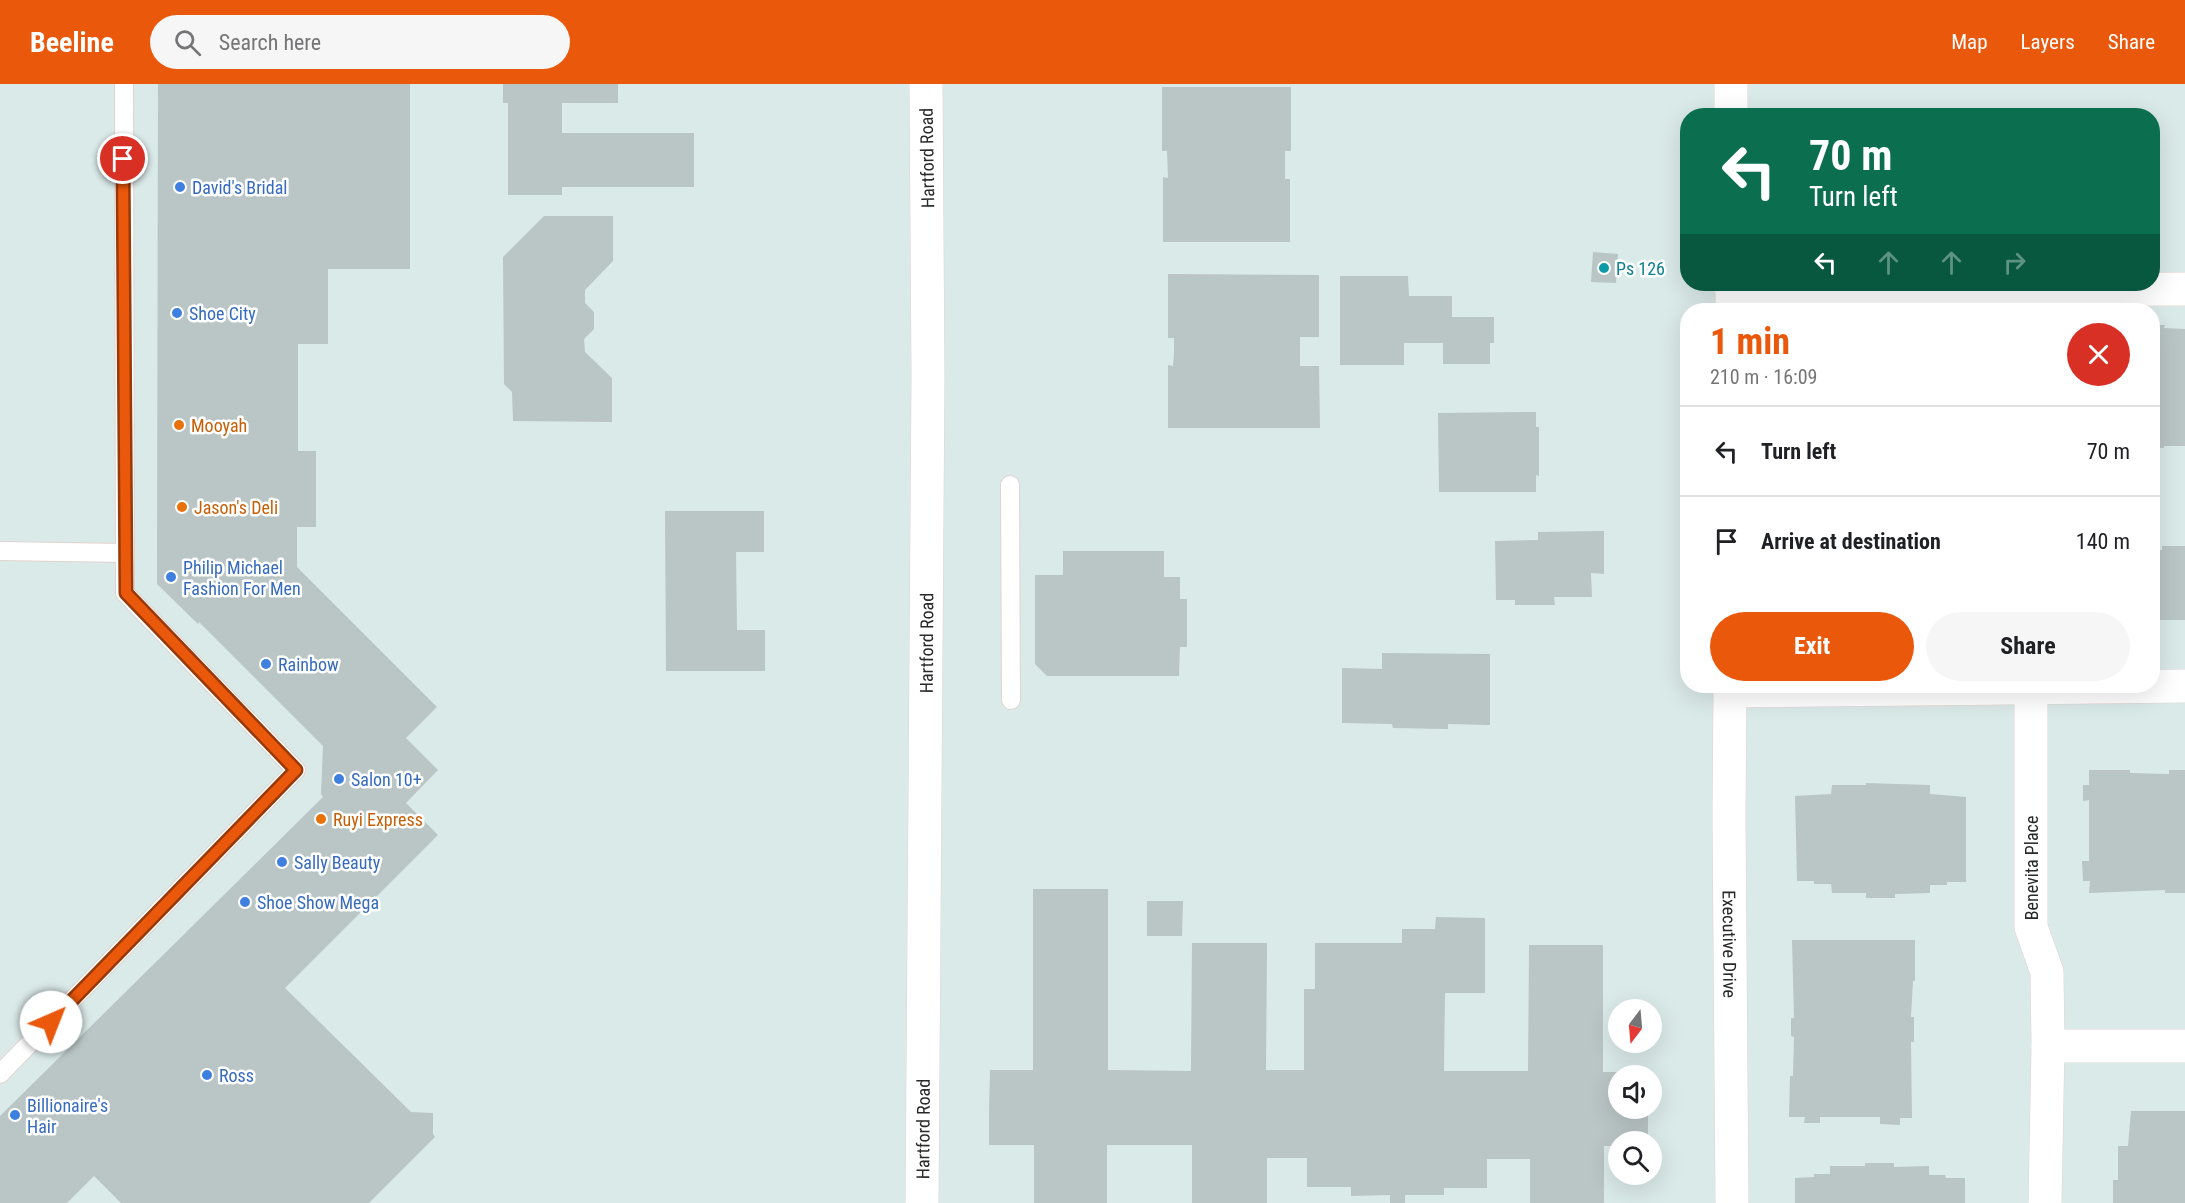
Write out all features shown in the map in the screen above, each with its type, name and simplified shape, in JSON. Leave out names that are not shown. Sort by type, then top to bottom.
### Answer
[{"type":"street","name":"Hartford Road","points":[[922,1203],[928,377],[926,84]]},
{"type":"street","points":[[1731,84],[1731,108]]},
{"type":"street","points":[[2160,289],[2185,289]]},
{"type":"street","points":[[1732,295],[2034,291]]},
{"type":"street","points":[[2160,686],[2185,686]]},
{"type":"street","name":"Executive Drive","points":[[1730,693],[1732,1203]]},
{"type":"street","name":"Benevita Place","points":[[2031,693],[2031,927],[2047,972],[2045,1203]]},
{"type":"street","points":[[2048,1046],[2185,1046]]},
{"type":"lane","points":[[0,1074],[296,770],[126,593],[124,84]]},
{"type":"lane","points":[[1010,485],[1011,700]]},
{"type":"lane","points":[[0,551],[125,553]]},
{"type":"building","points":[[158,84],[410,84],[410,269],[328,269],[328,344],[298,344],[298,451],[316,451],[316,527],[297,527],[297,567],[437,707],[406,738],[438,770],[406,803],[438,835],[285,988],[411,1112],[433,1113],[435,1137],[369,1203],[121,1203],[94,1176],[67,1203],[0,1203],[0,1116],[323,797],[321,794],[323,746],[199,622],[198,624],[157,584]]},
{"type":"building","points":[[503,84],[618,84],[618,103],[562,103],[562,133],[694,133],[694,187],[562,187],[562,195],[508,195],[508,103],[503,103]]},
{"type":"building","points":[[1162,87],[1291,87],[1291,151],[1285,151],[1285,179],[1290,179],[1290,242],[1163,242],[1163,177],[1168,178],[1167,151],[1162,151]]},
{"type":"building","points":[[544,216],[613,216],[613,261],[585,290],[585,303],[594,312],[594,329],[584,339],[585,352],[612,378],[612,422],[513,421],[512,392],[504,384],[503,257]]},
{"type":"building","name":"Ps 126","points":[[1593,252],[1618,254],[1616,283],[1591,282]]},
{"type":"building","points":[[1168,274],[1319,275],[1319,337],[1300,337],[1300,366],[1319,366],[1320,428],[1168,428],[1168,365],[1173,366],[1174,338],[1168,338]]},
{"type":"building","points":[[1340,276],[1408,276],[1409,296],[1452,296],[1452,317],[1494,317],[1494,343],[1490,343],[1490,364],[1443,364],[1443,343],[1404,343],[1404,365],[1340,365]]},
{"type":"building","points":[[2160,325],[2165,325],[2164,328],[2185,329],[2185,446],[2164,446],[2160,448]]},
{"type":"building","points":[[1536,412],[1536,427],[1539,427],[1539,476],[1536,475],[1536,492],[1439,492],[1438,413]]},
{"type":"building","points":[[665,511],[764,511],[764,552],[736,552],[737,630],[765,630],[765,671],[666,671]]},
{"type":"building","points":[[1604,531],[1604,574],[1591,573],[1592,597],[1554,597],[1555,605],[1515,605],[1515,600],[1496,600],[1495,541],[1538,540],[1538,532]]},
{"type":"building","points":[[2162,546],[2185,546],[2185,620],[2160,620],[2160,550],[2162,550]]},
{"type":"building","points":[[1063,551],[1164,551],[1164,577],[1180,577],[1180,599],[1187,599],[1187,647],[1180,647],[1179,676],[1047,676],[1035,664],[1035,575],[1063,575]]},
{"type":"building","points":[[1382,653],[1490,654],[1490,725],[1448,724],[1448,729],[1393,728],[1392,724],[1342,723],[1342,668],[1382,669]]},
{"type":"building","points":[[2089,770],[2130,770],[2130,773],[2169,774],[2169,770],[2185,770],[2185,893],[2165,893],[2165,890],[2089,893],[2090,881],[2083,881],[2082,861],[2089,861],[2089,800],[2083,801],[2083,785],[2089,785]]},
{"type":"building","points":[[1866,783],[1930,785],[1930,794],[1966,797],[1966,882],[1930,885],[1930,893],[1895,894],[1895,898],[1866,898],[1866,893],[1832,893],[1831,884],[1797,881],[1795,796],[1831,794],[1832,785],[1866,785]]},
{"type":"building","points":[[1033,889],[1108,889],[1108,1070],[1191,1071],[1192,943],[1267,943],[1266,1070],[1304,1070],[1304,989],[1315,989],[1315,943],[1402,943],[1402,929],[1435,929],[1436,917],[1485,918],[1485,993],[1445,993],[1444,1071],[1528,1071],[1529,945],[1603,945],[1603,1072],[1608,1072],[1608,1119],[1648,1119],[1648,1131],[1608,1131],[1608,1146],[1604,1146],[1604,1203],[1530,1203],[1530,1159],[1487,1159],[1487,1188],[1444,1188],[1444,1195],[1405,1195],[1405,1203],[1390,1203],[1390,1195],[1351,1196],[1351,1187],[1307,1187],[1307,1158],[1267,1158],[1267,1203],[1192,1203],[1192,1145],[1107,1145],[1107,1203],[1034,1203],[1034,1145],[989,1145],[990,1070],[1033,1070]]},
{"type":"building","points":[[1147,901],[1183,901],[1182,936],[1147,936]]},
{"type":"building","points":[[1792,940],[1915,940],[1915,981],[1913,981],[1911,1017],[1914,1017],[1914,1042],[1911,1042],[1912,1118],[1900,1118],[1900,1125],[1880,1124],[1880,1117],[1820,1117],[1820,1123],[1804,1123],[1805,1117],[1789,1117],[1794,1037],[1791,1036],[1791,1018],[1794,1018]]},
{"type":"building","points":[[2131,1111],[2185,1111],[2185,1203],[2113,1203],[2113,1180],[2118,1180],[2118,1146],[2128,1146]]},
{"type":"building","points":[[1865,1163],[1894,1163],[1894,1167],[1929,1166],[1929,1175],[1965,1178],[1965,1203],[1795,1203],[1795,1178],[1814,1177],[1814,1174],[1830,1174],[1830,1166],[1865,1166]]},
{"type":"place","name":"David's Bridal","points":[[180,187]]},
{"type":"place","name":"Ps 126","points":[[1604,268]]},
{"type":"place","name":"Shoe City","points":[[177,313]]},
{"type":"place","name":"Mooyah","points":[[179,425]]},
{"type":"place","name":"Jason's Deli","points":[[182,507]]},
{"type":"place","name":"Philip Michael Fashion For Men","points":[[171,577]]},
{"type":"place","name":"Rainbow","points":[[266,664]]},
{"type":"place","name":"Salon 10+","points":[[339,779]]},
{"type":"place","name":"Ruyi Express","points":[[321,819]]},
{"type":"place","name":"Sally Beauty","points":[[282,862]]},
{"type":"place","name":"Shoe Show Mega","points":[[245,902]]},
{"type":"place","name":"Ross","points":[[207,1075]]},
{"type":"place","name":"Billionaire's Hair","points":[[15,1115]]},
{"type":"route","points":[[51,1022],[296,770],[126,593],[123,159]]}]
